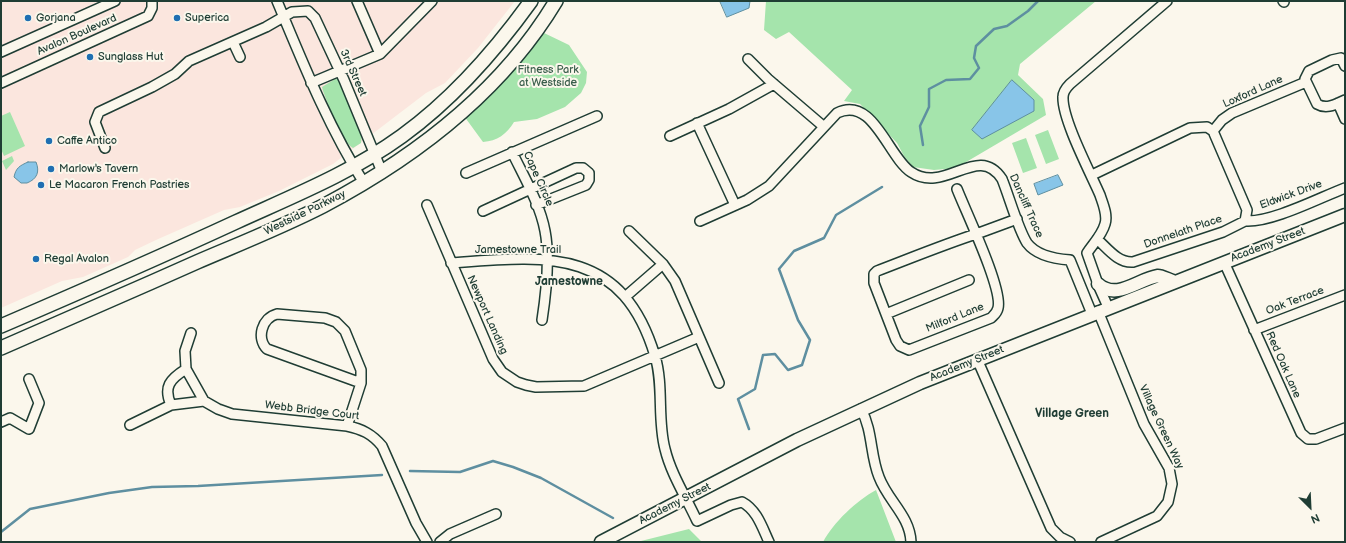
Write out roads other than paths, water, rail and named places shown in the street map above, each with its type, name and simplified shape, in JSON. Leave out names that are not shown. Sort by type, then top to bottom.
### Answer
[{"type":"main road","name":"Westside Parkway","points":[[1,326],[174,250],[354,168],[403,136],[438,107],[484,62],[531,1]]},
{"type":"main road","name":"Westside Parkway","points":[[1,347],[322,207],[382,172],[427,140],[470,105],[521,50],[556,1]]},
{"type":"street","name":"Avalon Boulevard","points":[[1,52],[115,1]]},
{"type":"street","name":"Avalon Boulevard","points":[[1,83],[148,16],[152,8],[152,1]]},
{"type":"street","points":[[277,1],[311,83],[354,168],[364,183]]},
{"type":"street","points":[[357,1],[380,54]]},
{"type":"street","points":[[311,83],[380,54],[432,1]]},
{"type":"street","points":[[1099,311],[1098,284],[1087,252],[1098,239],[1106,224],[1106,215],[1092,175],[1066,118],[1064,91],[1070,84],[1167,1]]},
{"type":"street","name":"3rd Street","points":[[105,148],[95,122],[100,112],[152,87],[175,74],[189,61],[266,27],[283,17],[300,11],[312,14],[340,70],[370,141],[373,155],[382,172]]},
{"type":"street","points":[[233,42],[240,57]]},
{"type":"street","points":[[748,59],[774,84],[823,126]]},
{"type":"street","points":[[1344,60],[1332,60],[1309,71],[1305,75],[1306,82],[1317,104],[1328,107],[1341,101],[1345,119]]},
{"type":"street","name":"Loxford Lane","points":[[1213,131],[1222,120],[1232,113],[1306,82]]},
{"type":"street","points":[[670,136],[729,109],[774,84]]},
{"type":"street","name":"Dancliff Trace","points":[[700,221],[735,205],[768,186],[823,126],[837,113],[848,108],[855,110],[869,119],[878,129],[899,160],[910,172],[920,177],[938,178],[973,166],[988,165],[996,171],[1002,179],[1027,242],[1031,247],[1058,260],[1070,260],[1099,311]]},
{"type":"street","name":"Cape Circle","points":[[542,320],[546,260],[545,231],[536,205],[512,152],[597,116]]},
{"type":"street","points":[[697,123],[735,205]]},
{"type":"street","points":[[1092,175],[1190,128],[1203,126],[1213,131],[1248,210],[1244,221]]},
{"type":"street","points":[[466,173],[512,152]]},
{"type":"street","points":[[483,211],[576,168],[583,168],[589,173],[589,180],[586,185],[536,205]]},
{"type":"street","name":"Eldwick Drive","points":[[1244,221],[1255,221],[1272,217],[1345,188]]},
{"type":"street","name":"Milford Lane","points":[[957,189],[976,234],[997,288],[998,308],[996,314],[991,318],[909,350],[900,346],[896,340],[874,283],[874,274],[877,271],[976,234],[1018,219]]},
{"type":"street","name":"Newport Landing","points":[[427,205],[492,359],[502,372],[517,382],[536,387],[584,386],[699,337]]},
{"type":"street","name":"Academy Street","points":[[601,542],[861,409],[977,359],[1173,281],[1345,215]]},
{"type":"street","name":"Donnelath Place","points":[[1098,239],[1120,260],[1127,263],[1223,232],[1244,221]]},
{"type":"street","points":[[630,231],[663,264],[675,281],[719,384]]},
{"type":"street","name":"Jamestowne Trail","points":[[451,263],[492,260],[546,260],[569,262],[590,270],[608,281],[625,297],[640,318],[655,356],[659,380],[662,435],[665,450],[670,465],[697,520],[731,505],[742,502],[750,506],[755,513],[769,542]]},
{"type":"street","name":"Red Oak Lane","points":[[1224,262],[1301,433],[1304,437],[1316,439],[1345,428]]},
{"type":"street","points":[[625,297],[663,264]]},
{"type":"street","points":[[1098,284],[1101,287],[1115,290],[1159,276],[1173,281]]},
{"type":"street","points":[[886,314],[969,280]]},
{"type":"street","name":"Oak Terrace","points":[[1254,330],[1345,295]]},
{"type":"street","name":"Village Green Way","points":[[1099,311],[1144,424],[1169,468],[1172,484],[1168,502],[1157,516],[1101,542]]},
{"type":"street","points":[[347,426],[361,383],[361,370],[345,331],[336,322],[325,318],[277,314],[266,320],[261,339],[263,345],[267,349],[361,383]]},
{"type":"street","points":[[130,425],[171,405],[204,401],[186,369],[185,351],[191,333]]},
{"type":"street","points":[[977,359],[1051,528],[1060,537],[1070,542]]},
{"type":"street","points":[[171,405],[167,396],[168,386],[173,376],[186,369]]},
{"type":"street","points":[[1,422],[10,418],[30,429],[39,403],[28,379]]},
{"type":"street","name":"Webb Bridge Court","points":[[204,401],[218,409],[232,414],[347,426],[368,432],[382,446],[416,523],[427,542]]},
{"type":"street","points":[[861,409],[870,428],[874,462],[879,477],[890,500],[905,518],[911,531],[911,542]]},
{"type":"street","points":[[440,542],[450,534],[496,514]]},
{"type":"water","points":[[720,1],[750,1],[749,8],[727,17]]},
{"type":"water","points":[[1012,80],[1034,100],[1034,111],[982,139],[972,130]]},
{"type":"water","points":[[28,162],[36,162],[38,169],[37,175],[27,183],[21,183],[14,177],[16,171]]},
{"type":"water","points":[[1058,175],[1063,185],[1038,195],[1034,184]]},
{"type":"waterway","points":[[923,145],[920,126],[929,107],[929,89],[946,80],[970,79],[979,68],[974,58],[976,46],[994,29],[1007,26],[1028,11],[1038,1]]},
{"type":"waterway","points":[[749,429],[738,399],[755,389],[763,355],[775,354],[788,370],[802,365],[810,340],[798,320],[779,269],[794,251],[824,238],[836,215],[882,187]]},
{"type":"waterway","points":[[410,471],[460,472],[493,461],[541,478],[613,518]]},
{"type":"waterway","points":[[1,532],[30,509],[109,493],[152,487],[198,486],[382,475]]},
{"type":"place","name":"Gorjana","points":[[28,18]]},
{"type":"place","name":"Superica","points":[[177,18]]},
{"type":"place","name":"Sunglass Hut","points":[[90,57]]},
{"type":"place","name":"Caffe Antico","points":[[49,141]]},
{"type":"place","name":"Marlow's Tavern","points":[[51,169]]},
{"type":"place","name":"Le Macaron French Pastries","points":[[41,185]]},
{"type":"place","name":"Regal Avalon","points":[[36,259]]},
{"type":"district","name":"Jamestowne","points":[[569,282]]},
{"type":"district","name":"Village Green","points":[[1072,414]]},
{"type":"park label","name":"Fitness Park at Westside","points":[[548,76]]}]
